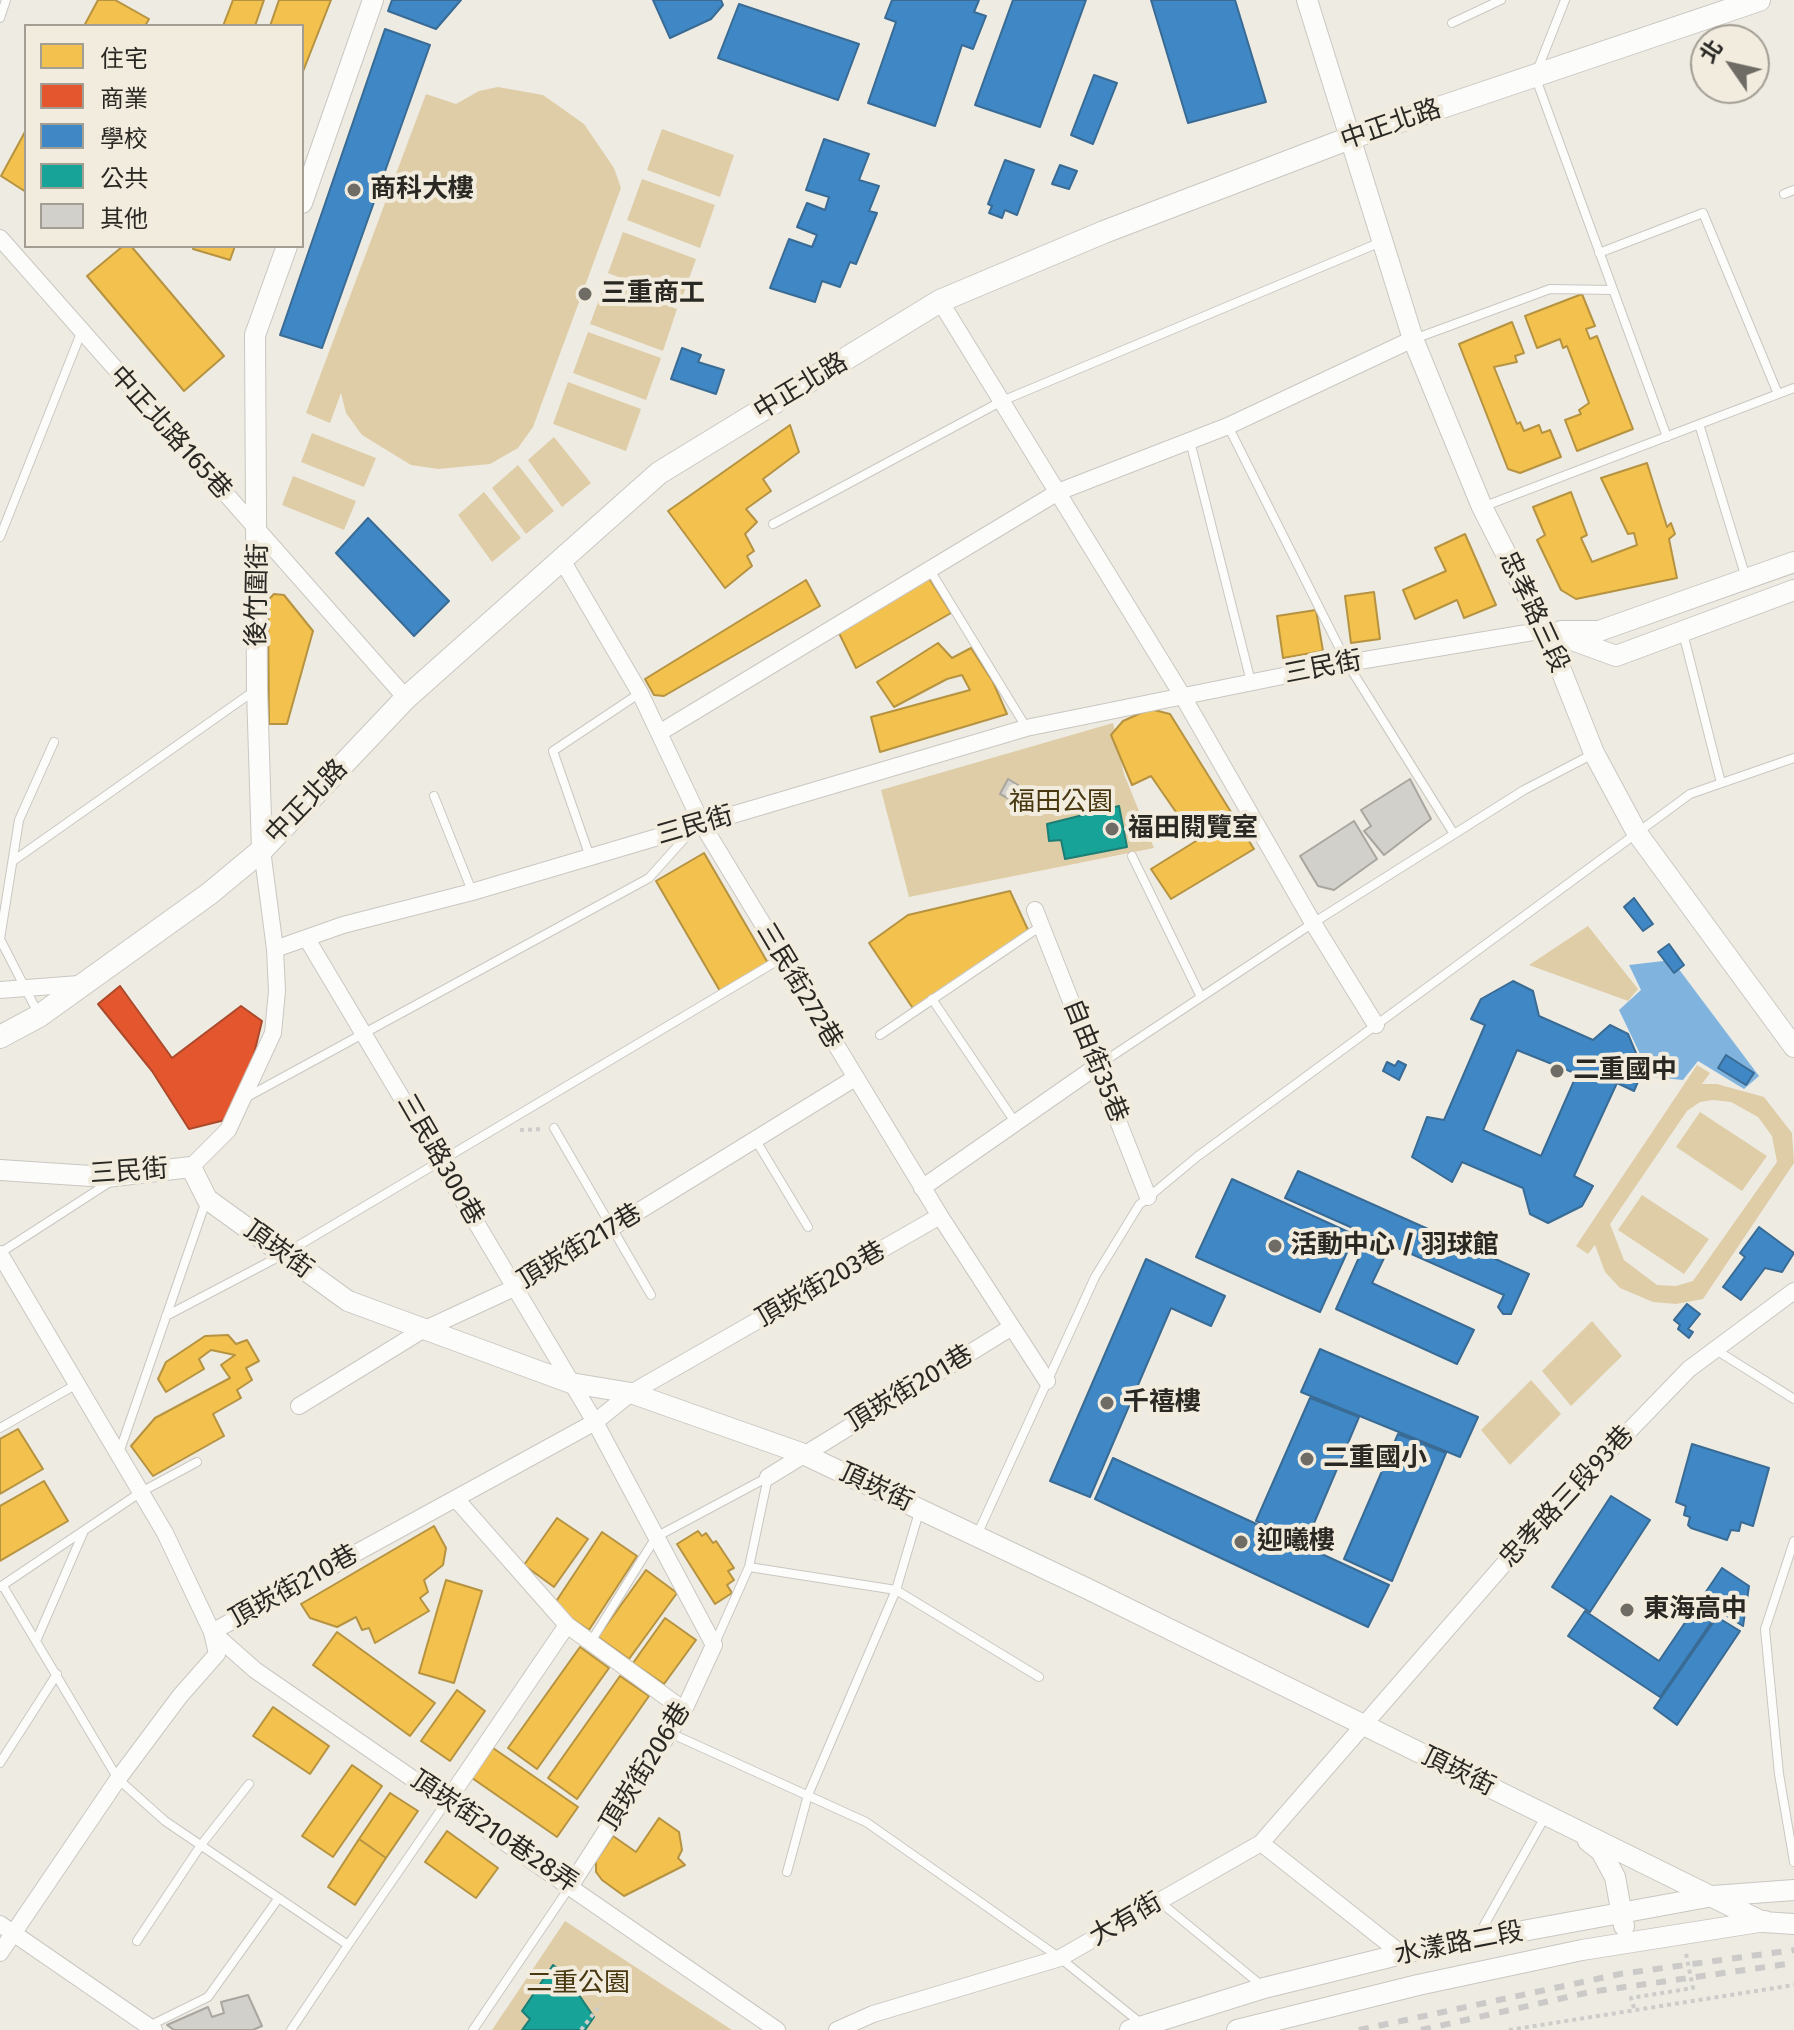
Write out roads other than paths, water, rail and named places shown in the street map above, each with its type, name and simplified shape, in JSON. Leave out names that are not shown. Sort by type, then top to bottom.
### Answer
[{"type":"main road","name":"中正北路","points":[[0,1037],[39,1016],[79,984],[209,894],[262,850],[406,698],[659,473],[940,301],[1104,232],[1350,138],[1759,0]]},
{"type":"street","points":[[304,197],[373,0]]},
{"type":"street","name":"忠孝路三段","points":[[1307,0],[1413,339],[1482,507],[1545,630],[1594,753],[1637,833],[1794,1047]]},
{"type":"street","name":"中正北路165巷","points":[[0,238],[406,698]]},
{"type":"street","name":"後竹圍街","points":[[275,949],[262,850],[257,690],[255,335],[286,248]]},
{"type":"street","points":[[940,301],[1182,695],[1313,923],[1376,1025]]},
{"type":"street","points":[[659,733],[1058,492],[1228,426],[1413,339]]},
{"type":"street","name":"三民街272巷","points":[[562,560],[640,693],[699,825],[922,1188]]},
{"type":"street","name":"三民街","points":[[0,1170],[121,1175],[191,1167],[228,1130],[273,1033],[277,991],[275,949],[343,925],[472,892],[1026,728],[1347,663],[1545,630],[1599,631],[1794,562]]},
{"type":"street","name":"三民街","points":[[1545,630],[1616,656],[1794,590]]},
{"type":"street","name":"自由街35巷","points":[[1038,918],[1148,1197]]},
{"type":"street","name":"三民路300巷","points":[[307,939],[443,1161],[514,1288],[595,1422],[714,1645]]},
{"type":"street","points":[[0,990],[79,984]]},
{"type":"street","points":[[1047,1381],[922,1188],[1097,1066]]},
{"type":"street","name":"頂崁街217巷","points":[[299,1406],[421,1331],[514,1288],[855,1078]]},
{"type":"street","name":"頂崁街","points":[[191,1167],[207,1199],[286,1253],[348,1301],[421,1331],[571,1383],[631,1393],[804,1454],[977,1535],[1763,1922]]},
{"type":"street","name":"頂崁街203巷","points":[[631,1393],[940,1216]]},
{"type":"street","points":[[0,1254],[165,1533],[212,1632]]},
{"type":"street","name":"忠孝路三段93巷","points":[[1362,1726],[1537,1526],[1689,1369],[1794,1291]]},
{"type":"street","name":"頂崁街201巷","points":[[768,1477],[1012,1327]]},
{"type":"street","name":"頂崁街210巷","points":[[0,1953],[7,1929],[180,1696],[217,1654],[212,1632],[595,1422],[631,1393]]},
{"type":"street","points":[[456,1499],[567,1625],[684,1710]]},
{"type":"street","points":[[448,1800],[567,1625]]},
{"type":"street","name":"頂崁街210巷28弄","points":[[212,1632],[255,1670],[448,1800],[777,2030]]},
{"type":"street","name":"頂崁街206巷","points":[[571,1885],[684,1710],[714,1645]]},
{"type":"street","name":"大有街","points":[[837,2030],[873,2014],[1060,1958],[1261,1843],[1362,1726]]},
{"type":"street","name":"頂崁街","points":[[1569,1826],[1601,1851],[1615,1877],[1626,1942]]},
{"type":"street","points":[[1261,1843],[1403,1955]]},
{"type":"street","name":"水漾路二段","points":[[1137,2028],[1264,1988],[1403,1955],[1713,1896],[1794,1890]]},
{"type":"street","points":[[1763,1922],[1794,1921]]},
{"type":"street","name":"水漾路二段","points":[[1237,2030],[1418,1985],[1626,1942],[1763,1922]]},
{"type":"street","points":[[7,1929],[151,2028]]},
{"type":"lane","points":[[0,18],[6,0]]},
{"type":"lane","points":[[1452,23],[1501,0]]},
{"type":"lane","points":[[1565,0],[1535,76],[1667,437]]},
{"type":"lane","points":[[1784,194],[1794,190]]},
{"type":"lane","points":[[1599,253],[1703,213],[1778,394]]},
{"type":"lane","points":[[773,524],[1002,401],[1381,242]]},
{"type":"lane","points":[[1413,339],[1550,289],[1612,290]]},
{"type":"lane","points":[[0,537],[81,333]]},
{"type":"lane","points":[[1482,507],[1794,388]]},
{"type":"lane","points":[[1699,424],[1746,579]]},
{"type":"lane","points":[[1228,426],[1347,663],[1454,834]]},
{"type":"lane","points":[[1190,441],[1251,683]]},
{"type":"lane","points":[[930,570],[1026,728]]},
{"type":"lane","points":[[1683,632],[1721,783]]},
{"type":"lane","points":[[13,861],[257,690]]},
{"type":"lane","points":[[590,857],[553,751],[640,693]]},
{"type":"lane","points":[[39,1016],[0,939],[19,820],[54,742]]},
{"type":"lane","points":[[1097,1066],[1454,834],[1524,790],[1594,753]]},
{"type":"lane","points":[[977,1535],[1095,1277],[1139,1205],[1376,1025],[1690,794],[1794,758]]},
{"type":"lane","points":[[434,796],[472,892]]},
{"type":"lane","points":[[243,1100],[649,878],[699,825]]},
{"type":"lane","points":[[1132,856],[1201,997]]},
{"type":"lane","name":"自由街35巷","points":[[880,1035],[1038,918]]},
{"type":"lane","points":[[166,1316],[286,1253],[782,958]]},
{"type":"lane","points":[[932,999],[1015,1123]]},
{"type":"lane","points":[[554,1128],[651,1295]]},
{"type":"lane","points":[[755,1139],[808,1227]]},
{"type":"lane","points":[[0,1254],[121,1175]]},
{"type":"lane","points":[[118,1454],[207,1199]]},
{"type":"lane","points":[[1716,1349],[1794,1399]]},
{"type":"lane","points":[[0,1428],[77,1384]]},
{"type":"lane","points":[[197,1462],[141,1492],[1,1586],[37,1639],[118,1779],[165,1821],[348,1945]]},
{"type":"lane","points":[[595,1635],[656,1537],[768,1477]]},
{"type":"lane","points":[[714,1645],[749,1567],[768,1477]]},
{"type":"lane","points":[[787,1872],[808,1795],[896,1590],[920,1509]]},
{"type":"lane","points":[[37,1639],[83,1532]]},
{"type":"lane","points":[[1794,1541],[1765,1629],[1779,1774],[1794,1862]]},
{"type":"lane","points":[[749,1567],[896,1590],[1039,1677]]},
{"type":"lane","points":[[0,1763],[57,1674]]},
{"type":"lane","points":[[670,1733],[866,1822],[1060,1958],[1137,2028]]},
{"type":"lane","points":[[137,1941],[201,1845],[249,1784]]},
{"type":"lane","points":[[291,2030],[448,1800]]},
{"type":"lane","points":[[1476,1940],[1546,1815]]},
{"type":"lane","points":[[473,2030],[571,1885]]},
{"type":"lane","points":[[151,2028],[208,1997],[278,1899]]},
{"type":"lane","points":[[1159,1901],[1264,1988]]},
{"type":"water","points":[[1672,960],[1759,1076],[1744,1089],[1698,1061],[1683,1080],[1651,1077],[1619,1010],[1641,990],[1629,965]]},
{"type":"railway","points":[[1359,2030],[1620,1974],[1794,1950]]},
{"type":"railway","points":[[1421,2030],[1590,1992],[1794,1963]]},
{"type":"place","name":"商科大樓","points":[[354,190]]},
{"type":"place","name":"三重商工","points":[[585,294]]},
{"type":"place","name":"福田閱覽室","points":[[1112,829]]},
{"type":"place","name":"二重國中","points":[[1557,1071]]},
{"type":"place","name":"活動中心 / 羽球館","points":[[1275,1246]]},
{"type":"place","name":"千禧樓","points":[[1107,1403]]},
{"type":"place","name":"二重國小","points":[[1307,1459]]},
{"type":"place","name":"迎曦樓","points":[[1241,1542]]},
{"type":"place","name":"東海高中","points":[[1627,1610]]},
{"type":"park label","name":"福田公園","points":[[1061,803]]},
{"type":"park label","name":"二重公園","points":[[578,1984]]}]
